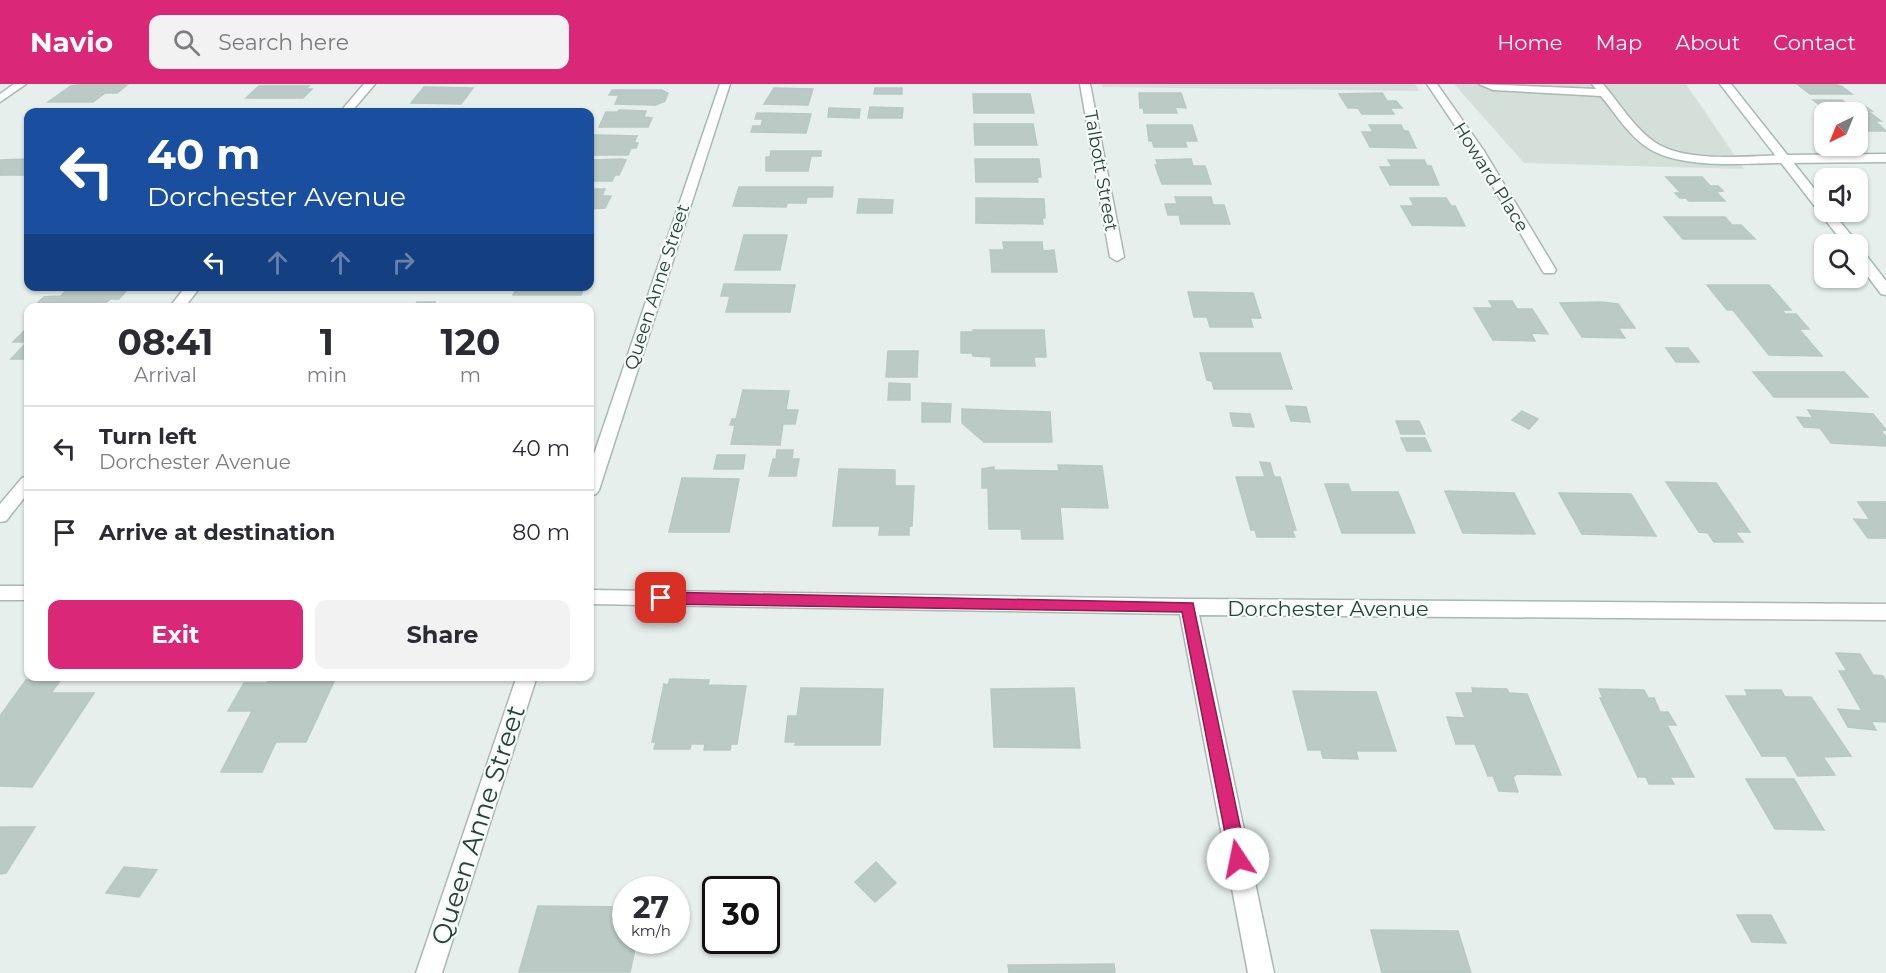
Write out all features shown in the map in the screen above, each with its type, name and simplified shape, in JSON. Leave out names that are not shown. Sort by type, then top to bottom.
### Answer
[{"type":"street","points":[[0,99],[21,84]]},
{"type":"street","points":[[349,108],[370,84]]},
{"type":"street","name":"Queen Anne Street","points":[[594,478],[725,84]]},
{"type":"street","name":"Talbott Street","points":[[1085,84],[1117,257]]},
{"type":"street","name":"Howard Place","points":[[1432,84],[1478,151],[1549,270]]},
{"type":"street","points":[[1484,84],[1493,87],[1601,88],[1650,144],[1662,151],[1693,157],[1734,160],[1886,158]]},
{"type":"street","points":[[1725,84],[1814,196]]},
{"type":"street","points":[[1834,222],[1843,234]]},
{"type":"street","points":[[1868,267],[1886,291]]},
{"type":"street","points":[[180,303],[190,291]]},
{"type":"street","points":[[0,516],[24,487]]},
{"type":"street","points":[[0,593],[24,593]]},
{"type":"street","name":"Dorchester Avenue","points":[[594,597],[1188,607],[1886,612]]},
{"type":"street","points":[[1188,607],[1261,973]]},
{"type":"street","name":"Queen Anne Street","points":[[429,973],[525,681]]},
{"type":"shaded area","points":[[1102,84],[1415,84],[1419,91],[1102,87]]},
{"type":"shaded area","points":[[1454,84],[1686,84],[1744,169],[1524,163]]},
{"type":"building","points":[[81,84],[127,85],[117,93],[105,93],[93,102],[48,102],[71,86]]},
{"type":"building","points":[[1797,84],[1834,84],[1852,94],[1810,94]]},
{"type":"building","points":[[259,86],[309,86],[306,89],[312,89],[303,98],[246,98]]},
{"type":"building","points":[[424,87],[473,88],[461,104],[411,103]]},
{"type":"building","points":[[774,88],[813,89],[808,105],[764,104]]},
{"type":"building","points":[[875,88],[902,88],[902,94],[874,94]]},
{"type":"building","points":[[612,90],[662,90],[668,93],[665,101],[656,105],[615,104],[619,95],[609,95]]},
{"type":"building","points":[[1139,93],[1181,93],[1186,108],[1175,107],[1177,113],[1144,113],[1143,108],[1140,108]]},
{"type":"building","points":[[1382,93],[1387,101],[1396,101],[1402,108],[1390,108],[1394,114],[1362,114],[1358,108],[1348,108],[1339,94]]},
{"type":"building","points":[[973,94],[1030,94],[1034,113],[974,113]]},
{"type":"building","points":[[1813,100],[1842,100],[1845,102],[1816,102]]},
{"type":"building","points":[[870,107],[903,108],[902,118],[868,118]]},
{"type":"building","points":[[829,108],[860,109],[859,118],[828,117]]},
{"type":"building","points":[[619,110],[646,111],[644,117],[652,118],[648,127],[599,127],[606,112],[618,112]]},
{"type":"building","points":[[1868,111],[1881,121],[1875,121],[1886,131],[1868,131]]},
{"type":"building","points":[[757,113],[811,114],[806,133],[751,132],[753,126],[761,126],[763,119],[755,119]]},
{"type":"building","points":[[974,124],[1033,124],[1037,145],[975,145]]},
{"type":"building","points":[[1147,125],[1192,125],[1197,141],[1185,141],[1187,147],[1154,147],[1152,141],[1149,141]]},
{"type":"building","points":[[1369,125],[1401,125],[1404,131],[1408,131],[1416,148],[1370,147],[1362,132],[1373,132]]},
{"type":"building","points":[[595,135],[637,136],[634,143],[638,143],[636,148],[631,148],[628,155],[594,155]]},
{"type":"building","points":[[771,151],[821,151],[821,156],[811,156],[808,171],[766,171],[766,157],[770,157]]},
{"type":"building","points":[[24,159],[24,175],[0,175],[0,160]]},
{"type":"building","points":[[975,159],[1039,159],[1041,177],[1037,177],[1038,182],[976,182]]},
{"type":"building","points":[[1191,159],[1193,166],[1205,166],[1211,184],[1162,184],[1155,165],[1158,165],[1156,160]]},
{"type":"building","points":[[594,160],[626,160],[619,175],[615,175],[612,181],[594,181]]},
{"type":"building","points":[[1388,160],[1424,160],[1427,166],[1431,166],[1439,185],[1390,185],[1380,167],[1392,167]]},
{"type":"building","points":[[1666,177],[1702,177],[1710,186],[1718,186],[1723,191],[1716,192],[1725,201],[1689,201],[1686,198],[1680,198],[1675,193],[1681,193]]},
{"type":"building","points":[[739,187],[833,187],[832,197],[807,197],[806,203],[787,203],[786,207],[733,206]]},
{"type":"building","points":[[594,189],[605,189],[602,196],[611,196],[605,208],[594,209]]},
{"type":"building","points":[[1175,197],[1211,197],[1213,205],[1224,205],[1230,224],[1181,224],[1179,215],[1168,215],[1165,204],[1177,204]]},
{"type":"building","points":[[976,198],[1044,199],[1043,224],[976,223]]},
{"type":"building","points":[[1410,198],[1446,198],[1451,206],[1455,206],[1465,226],[1412,225],[1401,206],[1414,206]]},
{"type":"building","points":[[859,199],[893,200],[892,213],[857,213]]},
{"type":"building","points":[[1664,217],[1725,217],[1732,225],[1741,225],[1755,239],[1683,239]]},
{"type":"building","points":[[744,235],[787,235],[780,270],[735,270]]},
{"type":"building","points":[[1003,242],[1042,242],[1043,251],[1054,250],[1057,272],[992,272],[990,250],[1004,250]]},
{"type":"building","points":[[724,284],[795,285],[790,312],[726,312],[730,296],[721,296]]},
{"type":"building","points":[[1707,285],[1769,285],[1791,310],[1782,310],[1785,314],[1796,314],[1809,329],[1799,329],[1822,356],[1769,355],[1733,310],[1727,310]]},
{"type":"building","points":[[66,291],[126,291],[119,299],[110,299],[106,303],[37,303],[44,297],[61,296]]},
{"type":"building","points":[[515,291],[582,291],[581,295],[513,295]]},
{"type":"building","points":[[1188,292],[1253,293],[1261,318],[1250,318],[1253,327],[1210,327],[1207,317],[1194,317]]},
{"type":"building","points":[[1489,301],[1512,301],[1517,309],[1532,309],[1548,334],[1531,333],[1535,341],[1493,340],[1474,308],[1493,308]]},
{"type":"building","points":[[1560,303],[1618,304],[1635,328],[1618,328],[1625,338],[1582,337]]},
{"type":"building","points":[[973,330],[1044,330],[1046,357],[1034,357],[1035,366],[991,366],[991,357],[961,353],[961,332],[973,332]]},
{"type":"building","points":[[24,331],[24,342],[13,342]]},
{"type":"building","points":[[24,345],[24,359],[11,359]]},
{"type":"building","points":[[1666,348],[1688,348],[1699,362],[1676,362]]},
{"type":"building","points":[[888,351],[918,351],[917,377],[886,377]]},
{"type":"building","points":[[1200,353],[1280,353],[1292,389],[1214,389],[1212,381],[1207,380]]},
{"type":"building","points":[[1753,372],[1844,372],[1868,397],[1774,397]]},
{"type":"building","points":[[889,383],[910,384],[910,400],[888,400]]},
{"type":"building","points":[[743,390],[789,391],[786,410],[798,410],[795,424],[783,424],[780,445],[731,444],[735,425],[730,425],[732,419],[736,419]]},
{"type":"building","points":[[922,403],[951,404],[950,422],[922,422]]},
{"type":"building","points":[[1286,406],[1306,407],[1310,422],[1291,421]]},
{"type":"building","points":[[962,409],[1050,412],[1052,442],[984,442],[962,423]]},
{"type":"building","points":[[1808,410],[1873,414],[1886,430],[1881,431],[1886,437],[1886,446],[1831,443],[1820,428],[1804,427],[1797,417],[1813,418]]},
{"type":"building","points":[[1522,411],[1538,419],[1529,429],[1512,420]]},
{"type":"building","points":[[1230,413],[1250,414],[1254,427],[1233,426]]},
{"type":"building","points":[[1396,421],[1419,421],[1425,434],[1401,434]]},
{"type":"building","points":[[1401,438],[1425,438],[1431,451],[1407,451]]},
{"type":"building","points":[[777,450],[793,450],[792,459],[799,459],[796,476],[769,476]]},
{"type":"building","points":[[717,455],[745,455],[743,469],[714,469]]},
{"type":"building","points":[[1260,462],[1270,463],[1274,477],[1280,477],[1296,530],[1292,531],[1295,537],[1257,537],[1255,530],[1251,530],[1236,477],[1265,477]]},
{"type":"building","points":[[1058,465],[1102,466],[1108,508],[1060,507],[1063,539],[1022,539],[1021,529],[989,529],[988,488],[982,488],[982,469],[994,467],[994,470],[1059,471]]},
{"type":"building","points":[[839,469],[895,470],[895,486],[914,486],[912,526],[909,526],[909,535],[879,535],[880,526],[833,526]]},
{"type":"building","points":[[682,478],[739,479],[729,532],[669,532]]},
{"type":"building","points":[[1666,482],[1716,483],[1750,532],[1735,532],[1743,542],[1714,542],[1708,533],[1699,532]]},
{"type":"building","points":[[1325,484],[1348,484],[1351,492],[1398,492],[1415,533],[1342,533]]},
{"type":"building","points":[[1445,491],[1514,493],[1535,534],[1463,533]]},
{"type":"building","points":[[1559,493],[1631,494],[1656,536],[1582,534]]},
{"type":"building","points":[[1858,502],[1886,502],[1886,538],[1868,538],[1854,519],[1870,520]]},
{"type":"building","points":[[1836,653],[1860,654],[1873,675],[1883,676],[1886,682],[1886,722],[1871,721],[1876,730],[1848,727],[1838,709],[1862,711],[1839,671],[1847,671]]},
{"type":"building","points":[[670,679],[709,680],[708,685],[746,686],[737,744],[731,744],[730,750],[704,750],[705,744],[691,744],[690,749],[654,749],[656,742],[652,742],[664,684],[668,685]]},
{"type":"building","points":[[25,681],[60,681],[51,693],[94,693],[32,787],[0,786],[0,716]]},
{"type":"building","points":[[268,681],[334,681],[306,742],[276,742],[262,772],[221,772],[252,711],[228,711],[244,683],[267,683]]},
{"type":"building","points":[[801,688],[883,689],[880,745],[795,745],[796,742],[785,742],[788,716],[797,716]]},
{"type":"building","points":[[1074,688],[1080,748],[994,747],[991,689]]},
{"type":"building","points":[[1472,688],[1507,689],[1509,693],[1527,694],[1561,775],[1517,774],[1513,777],[1518,792],[1499,791],[1493,776],[1488,776],[1475,744],[1456,744],[1447,717],[1465,718],[1456,693],[1473,693]]},
{"type":"building","points":[[1599,689],[1644,690],[1648,698],[1654,698],[1660,712],[1668,712],[1676,725],[1667,725],[1694,777],[1670,777],[1674,784],[1649,784],[1646,777],[1638,777],[1600,698],[1603,698]]},
{"type":"building","points":[[1745,690],[1781,690],[1785,697],[1811,697],[1851,756],[1823,757],[1835,775],[1798,776],[1786,756],[1762,756],[1726,696],[1748,696]]},
{"type":"building","points":[[1293,691],[1376,692],[1396,751],[1356,751],[1358,759],[1323,758],[1321,750],[1308,750]]},
{"type":"building","points":[[1746,779],[1794,779],[1824,830],[1775,829]]},
{"type":"building","points":[[0,827],[35,827],[6,873],[0,874]]},
{"type":"building","points":[[876,862],[896,883],[875,902],[855,882]]},
{"type":"building","points":[[124,867],[157,870],[139,897],[106,893]]},
{"type":"building","points":[[538,906],[612,907],[612,954],[634,954],[630,972],[519,972]]},
{"type":"building","points":[[1737,915],[1771,915],[1786,943],[1752,942]]},
{"type":"building","points":[[1371,930],[1458,931],[1471,973],[1382,973]]},
{"type":"building","points":[[1114,964],[1115,973],[1009,973],[1008,965]]},
{"type":"route","points":[[661,598],[1188,607],[1238,859]]}]
